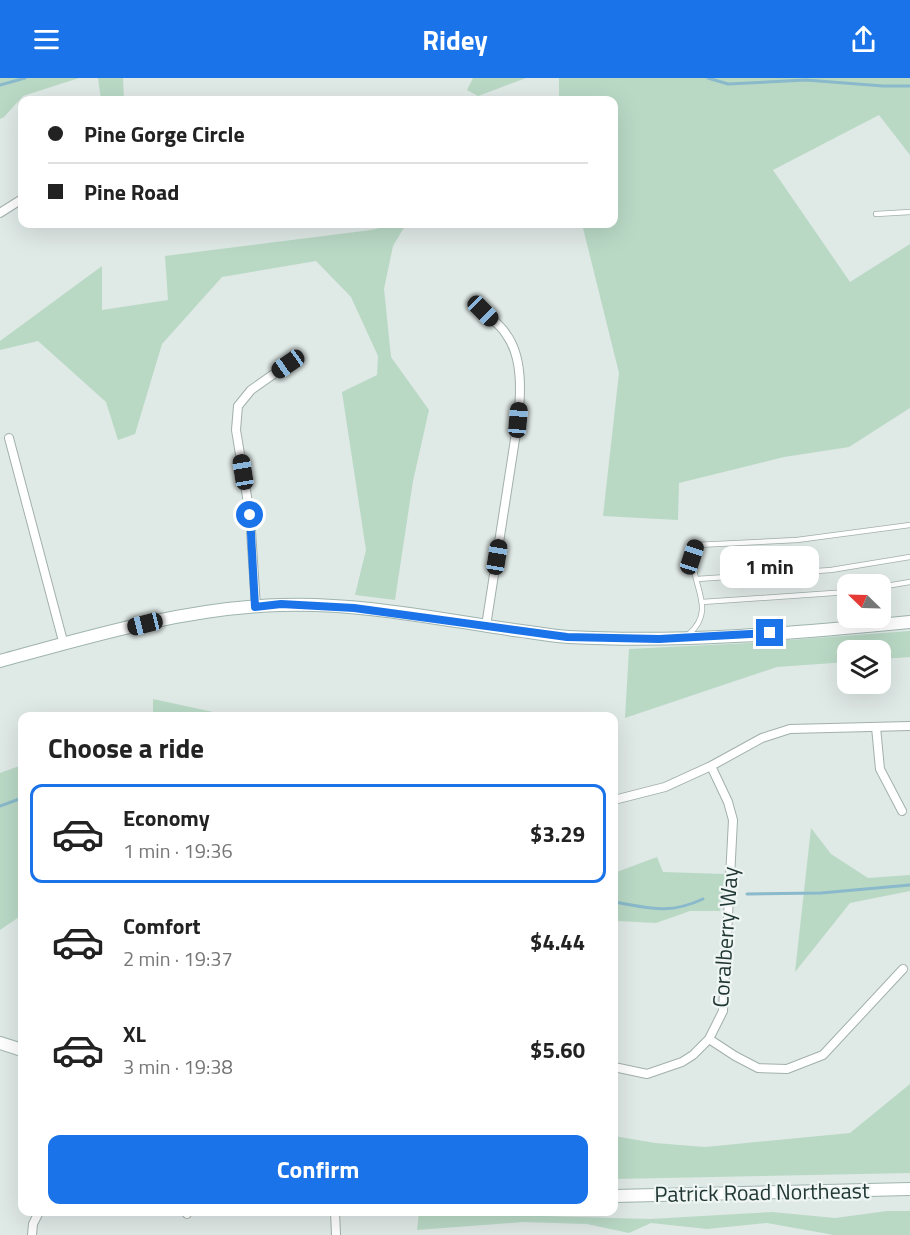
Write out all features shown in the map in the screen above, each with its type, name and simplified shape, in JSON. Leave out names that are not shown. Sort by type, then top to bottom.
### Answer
[{"type":"street","points":[[0,213],[18,202]]},
{"type":"street","points":[[483,311],[506,334],[515,354],[521,393],[486,626]]},
{"type":"street","points":[[255,607],[250,515],[236,429],[238,406],[251,390],[288,364]]},
{"type":"street","points":[[9,438],[64,645]]},
{"type":"street","points":[[0,661],[209,610],[281,604],[354,608],[567,637],[684,638],[838,629],[910,622]]},
{"type":"street","points":[[618,799],[665,787],[711,766],[762,738],[790,729],[910,726]]},
{"type":"street","points":[[876,727],[880,769],[902,811]]},
{"type":"street","name":"Coralberry Way","points":[[618,1068],[647,1074],[682,1062],[693,1055],[709,1039],[723,1011],[733,820],[728,802],[711,766]]},
{"type":"street","points":[[709,1039],[758,1068],[787,1069],[823,1055],[903,969]]},
{"type":"street","points":[[0,1043],[18,1049]]},
{"type":"street","name":"Patrick Road Northeast","points":[[618,1196],[910,1189]]},
{"type":"street","points":[[32,1235],[33,1224],[37,1216]]},
{"type":"street","points":[[335,1216],[336,1235]]},
{"type":"lane","points":[[876,214],[910,212]]},
{"type":"lane","points":[[684,638],[699,623],[702,616],[702,602],[692,557],[696,545],[828,537],[910,525]]},
{"type":"lane","points":[[697,579],[831,570],[910,557]]},
{"type":"lane","points":[[891,585],[910,582]]},
{"type":"lane","points":[[702,602],[837,593]]},
{"type":"green space","points":[[0,78],[79,78],[18,96],[18,102],[0,119]]},
{"type":"green space","points":[[98,78],[123,78],[124,96],[100,96]]},
{"type":"green space","points":[[473,78],[526,78],[478,96],[467,90]]},
{"type":"green space","points":[[559,78],[910,78],[910,155],[879,115],[773,170],[850,282],[910,244],[910,408],[849,447],[784,457],[679,483],[678,520],[603,516],[619,373],[583,228],[618,228],[618,96],[559,96]]},
{"type":"green space","points":[[404,228],[393,246],[384,289],[391,357],[429,410],[413,481],[395,600],[355,595],[366,550],[342,392],[377,375],[378,356],[351,297],[316,261],[222,277],[162,344],[135,434],[118,440],[106,402],[38,341],[0,350],[0,341],[102,266],[102,310],[168,300],[165,256],[371,230]]},
{"type":"green space","points":[[910,631],[910,657],[891,658],[891,640],[837,640],[837,663],[777,667],[625,718],[629,649]]},
{"type":"green space","points":[[153,699],[213,712],[153,712]]},
{"type":"green space","points":[[18,766],[18,918],[0,930],[0,773]]},
{"type":"green space","points":[[811,828],[831,854],[868,878],[910,875],[910,891],[850,903],[795,972]]},
{"type":"green space","points":[[657,857],[663,872],[725,874],[720,911],[690,911],[656,923],[618,921],[618,872]]},
{"type":"green space","points":[[910,1084],[910,1173],[618,1179],[618,1137],[655,1143],[705,1147],[850,1133]]},
{"type":"green space","points":[[887,1211],[910,1211],[910,1235],[834,1235],[767,1223],[707,1229],[651,1223],[629,1233],[587,1224],[523,1222],[417,1230],[419,1216],[650,1219],[772,1212],[835,1218]]},
{"type":"waterway","points":[[0,85],[25,78]]},
{"type":"waterway","points":[[708,78],[728,84],[806,80],[910,86]]},
{"type":"waterway","points":[[0,806],[18,799]]},
{"type":"waterway","points":[[747,894],[821,893],[910,885]]},
{"type":"waterway","points":[[618,903],[669,909],[703,899]]},
{"type":"route","points":[[250,515],[255,607],[281,604],[354,608],[567,637],[659,639],[770,633]]}]
